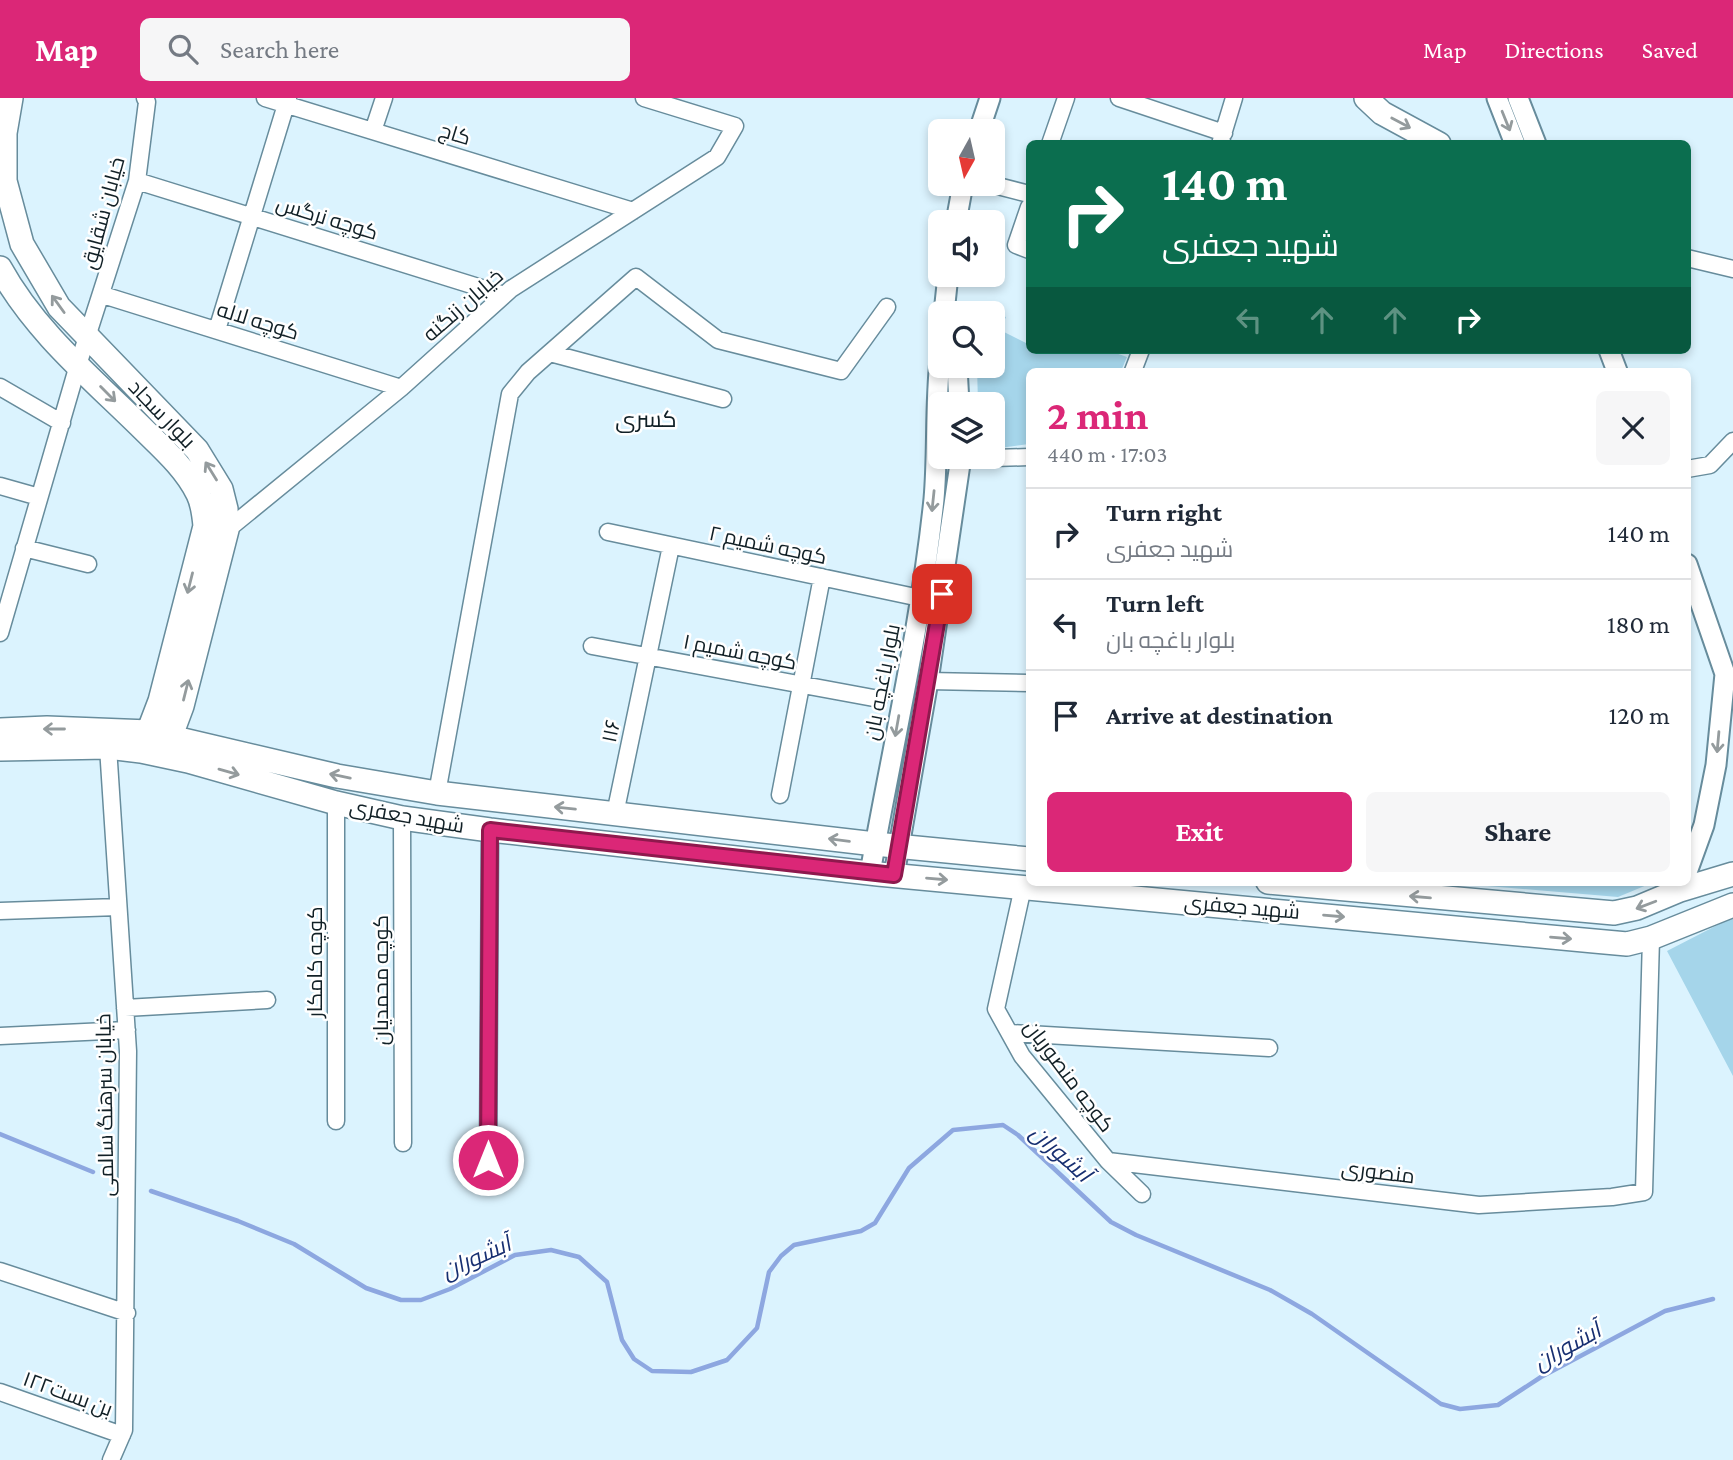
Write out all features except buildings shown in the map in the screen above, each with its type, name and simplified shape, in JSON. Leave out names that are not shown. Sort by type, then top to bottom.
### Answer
[{"type":"main road","name":"بلوار سجاد","points":[[11,98],[5,133],[5,181],[22,244],[59,307],[197,450],[221,489],[226,509],[216,528],[182,706],[156,743]]},
{"type":"main road","points":[[1366,98],[1382,113],[1432,140]]},
{"type":"main road","name":"بلوار سجاد","points":[[0,268],[13,292],[38,324],[174,460],[198,494],[216,528]]},
{"type":"main road","name":"شهید جعفری","points":[[0,730],[156,743],[437,793],[615,814],[891,839],[1026,859]]},
{"type":"main road","name":"شهید جعفری","points":[[0,749],[107,738]]},
{"type":"main road","name":"شهید جعفری","points":[[156,743],[336,803],[402,818],[870,873],[1626,944],[1651,938],[1733,905]]},
{"type":"main road","name":"شهید جعفری","points":[[1691,880],[1733,874]]},
{"type":"main road","name":"شهید جعفری","points":[[1313,886],[1614,913],[1637,908],[1675,886]]},
{"type":"street","name":"خیابان شقایق","points":[[0,632],[78,365],[103,295],[137,181],[147,102],[145,98]]},
{"type":"street","name":"کاج","points":[[265,98],[287,101],[373,131],[633,211]]},
{"type":"street","points":[[373,131],[384,98]]},
{"type":"street","name":"خیابان زنگنه","points":[[216,528],[401,388],[505,295],[717,157],[735,126],[644,98]]},
{"type":"street","points":[[983,119],[990,98]]},
{"type":"street","points":[[1053,136],[1066,98]]},
{"type":"street","points":[[1119,98],[1222,138],[1234,98]]},
{"type":"street","points":[[1497,98],[1513,140]]},
{"type":"street","points":[[1518,98],[1534,140]]},
{"type":"street","points":[[217,330],[287,101]]},
{"type":"street","name":"کوچه نرگس","points":[[137,181],[505,295]]},
{"type":"street","points":[[1005,188],[1026,193]]},
{"type":"street","points":[[1026,216],[1016,245],[1026,249]]},
{"type":"street","points":[[1691,259],[1733,268]]},
{"type":"street","points":[[437,793],[510,394],[528,372],[636,277],[718,340],[841,371],[887,307]]},
{"type":"street","name":"کوچه لاله","points":[[103,295],[401,388]]},
{"type":"street","points":[[550,353],[723,399]]},
{"type":"street","name":"بلوار باغچه بان","points":[[891,839],[879,821],[920,598],[934,497],[938,378]]},
{"type":"street","points":[[0,387],[62,424]]},
{"type":"street","points":[[1691,468],[1710,465],[1733,441]]},
{"type":"street","points":[[1005,457],[1026,457]]},
{"type":"street","name":"بلوار باغچه بان","points":[[891,839],[928,681],[959,469]]},
{"type":"street","points":[[0,486],[39,497]]},
{"type":"street","name":"کوچه شمیم ۲","points":[[608,532],[920,598]]},
{"type":"street","name":"۱۱۶","points":[[615,814],[671,545]]},
{"type":"street","points":[[24,548],[88,564]]},
{"type":"street","points":[[1691,574],[1728,667],[1716,765],[1704,825],[1691,861]]},
{"type":"street","points":[[780,794],[822,577]]},
{"type":"street","name":"کوچه شمیم ۱","points":[[592,646],[879,699]]},
{"type":"street","points":[[928,681],[1026,683]]},
{"type":"street","name":"خیابان سرهنگ سالمی","points":[[107,738],[127,1030],[127,1312],[124,1430],[111,1460]]},
{"type":"street","name":"کوچه کامکار","points":[[336,803],[336,1121]]},
{"type":"street","name":"کوچه محمدیان","points":[[402,818],[403,1143]]},
{"type":"street","points":[[488,1160],[490,830]]},
{"type":"street","points":[[870,873],[891,839]]},
{"type":"street","points":[[891,839],[894,875]]},
{"type":"street","name":"کوچه منصوریان","points":[[1023,887],[996,1009],[1022,1056],[1108,1161],[1142,1194]]},
{"type":"street","points":[[0,911],[118,906]]},
{"type":"street","name":"منصوری","points":[[1108,1161],[1479,1205],[1612,1197],[1644,1192],[1651,938]]},
{"type":"street","points":[[125,1008],[267,1000]]},
{"type":"street","points":[[0,1035],[127,1030]]},
{"type":"street","points":[[1010,1033],[1269,1048]]},
{"type":"street","points":[[0,1271],[127,1312]]},
{"type":"street","name":"بن بست۱۲۲","points":[[0,1392],[122,1435]]},
{"type":"shaded area","points":[[1005,332],[1026,343],[1026,354],[1118,354],[1127,357],[1122,368],[1026,368],[1026,444],[1005,447],[1005,392],[978,392],[977,378],[1005,378]]},
{"type":"shaded area","points":[[1487,886],[1644,886],[1618,897]]},
{"type":"shaded area","points":[[1733,917],[1733,1076],[1667,951]]},
{"type":"waterway","name":"آبشوران","points":[[151,1191],[238,1221],[294,1244],[366,1288],[401,1300],[421,1300],[450,1289],[515,1255],[551,1250],[579,1257],[607,1282],[622,1340],[634,1359],[652,1371],[691,1372],[727,1360],[757,1328],[769,1272],[781,1256],[794,1245],[861,1231],[875,1223],[909,1168],[953,1130],[1003,1125],[1018,1135],[1111,1222],[1136,1235],[1270,1290],[1312,1314],[1441,1404],[1460,1409],[1498,1405],[1541,1377],[1665,1311],[1713,1299]]},
{"type":"waterway","name":"آبشوران","points":[[0,1134],[93,1172]]},
{"type":"district","name":"کسری","points":[[646,419]]},
{"type":"route","points":[[488,1160],[490,830],[894,875],[942,594]]}]
